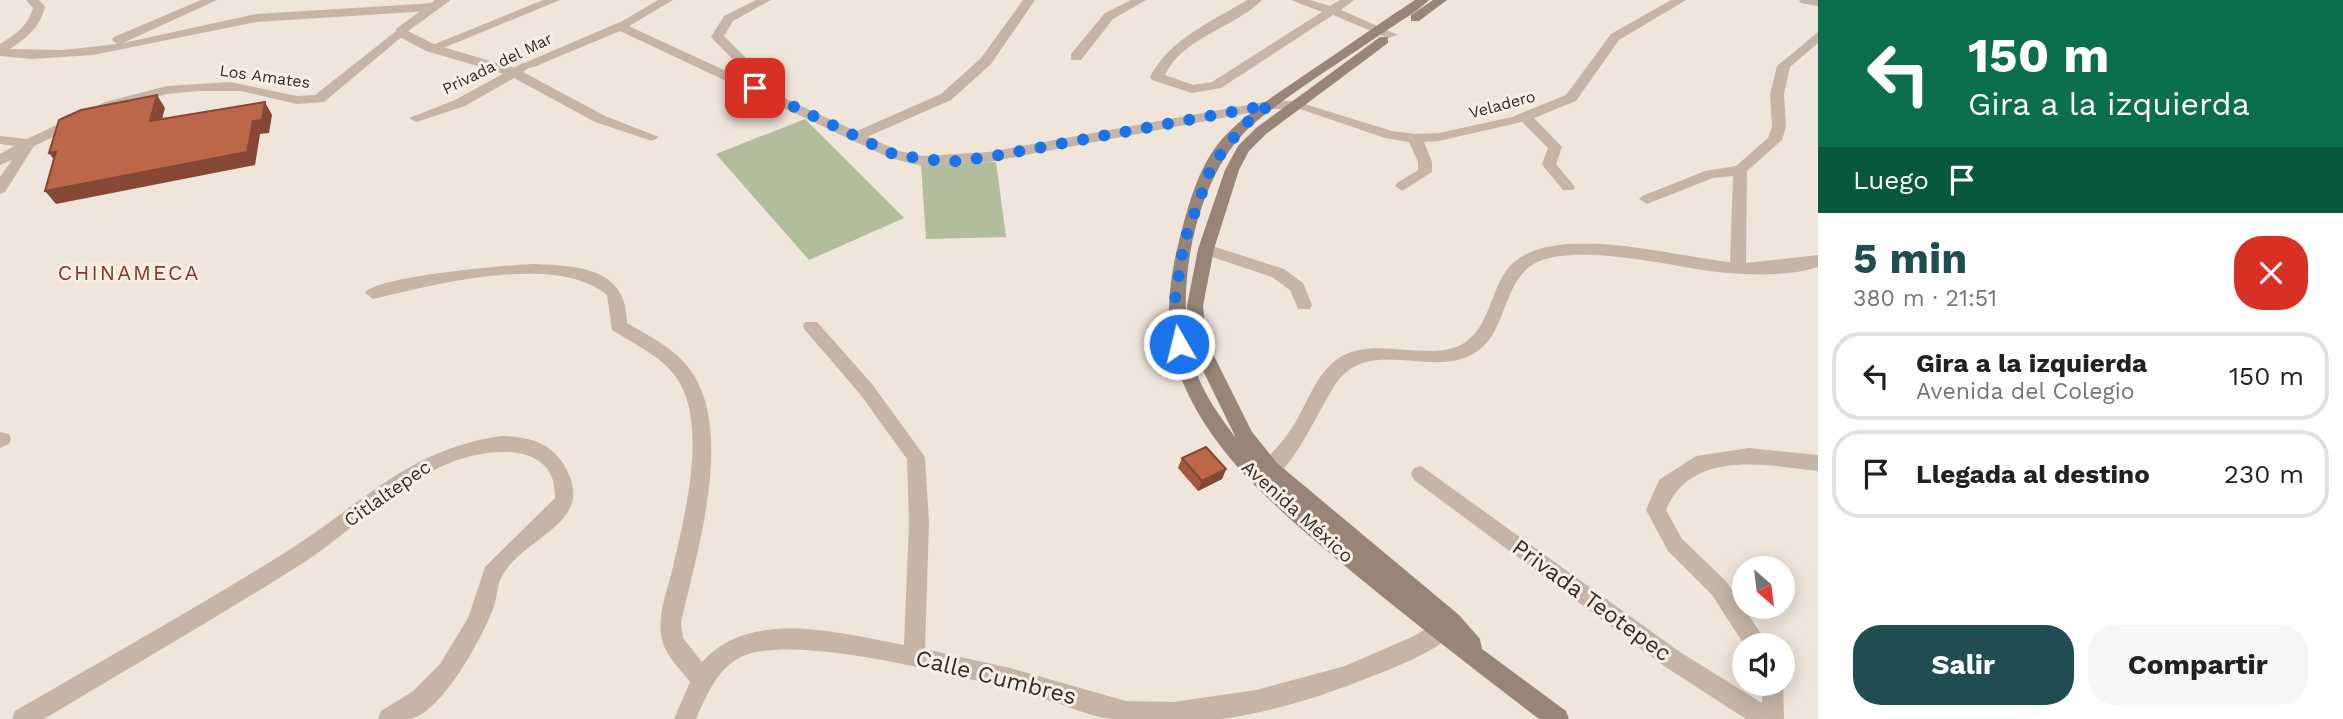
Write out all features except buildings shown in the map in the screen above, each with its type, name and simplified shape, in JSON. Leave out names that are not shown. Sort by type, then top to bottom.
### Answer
[{"type":"main road","name":"Avenida México","points":[[1264,473],[1198,342],[1195,306],[1206,249],[1232,170],[1243,149],[1423,0]]},
{"type":"main road","name":"Avenida México","points":[[1441,0],[1269,105],[1244,125],[1212,165],[1184,242],[1174,306],[1179,344],[1201,402],[1227,444],[1488,664],[1558,719]]},
{"type":"street","points":[[0,51],[26,32],[37,18],[39,7],[32,0]]},
{"type":"street","points":[[111,50],[117,41],[125,36],[211,0]]},
{"type":"street","points":[[284,14],[310,0]]},
{"type":"street","name":"Los Amates","points":[[0,160],[109,103],[198,86],[235,86],[307,102],[319,99],[430,7],[445,0]]},
{"type":"street","points":[[431,48],[554,0]]},
{"type":"street","name":"Privada del Mar","points":[[416,118],[460,103],[529,64],[620,26],[667,0]]},
{"type":"street","points":[[755,88],[747,68],[717,37],[728,19],[765,0]]},
{"type":"street","points":[[855,137],[946,97],[986,61],[1028,0]]},
{"type":"street","points":[[1076,57],[1109,16],[1140,0]]},
{"type":"street","points":[[1256,0],[1172,54],[1160,67],[1157,76],[1163,82],[1192,89],[1216,85],[1344,1],[1390,29]]},
{"type":"street","points":[[1297,0],[1390,29]]},
{"type":"street","name":"Veladero","points":[[620,26],[895,155],[949,162],[1269,105],[1295,105],[1390,135],[1439,137],[1525,117],[1571,98],[1615,37],[1680,0]]},
{"type":"street","points":[[1805,0],[1818,2]]},
{"type":"street","points":[[0,51],[45,57],[111,50],[284,14],[345,14],[374,8],[430,7]]},
{"type":"street","points":[[400,32],[431,48],[513,72],[600,119],[652,137]]},
{"type":"street","points":[[1647,199],[1710,174],[1740,170],[1775,140],[1780,127],[1777,94],[1784,66],[1818,36]]},
{"type":"street","points":[[1525,117],[1555,146],[1549,164],[1568,187]]},
{"type":"street","points":[[1402,186],[1425,172],[1425,162],[1415,138]]},
{"type":"street","points":[[0,140],[28,143],[0,189]]},
{"type":"street","points":[[1738,268],[1740,170]]},
{"type":"street","points":[[1206,249],[1278,273],[1297,287],[1304,305]]},
{"type":"street","points":[[1264,473],[1306,421],[1324,382],[1350,360],[1379,354],[1420,358],[1467,350],[1483,338],[1514,270],[1540,254],[1588,249],[1738,268],[1810,264],[1818,261]]},
{"type":"street","points":[[373,293],[423,281],[503,270],[575,272],[599,277],[617,296],[618,326],[658,349],[686,377],[700,411],[699,488],[670,623],[673,642],[702,680]]},
{"type":"street","points":[[811,326],[866,389],[916,457],[919,522],[914,656]]},
{"type":"street","name":"Citlaltepec","points":[[23,719],[299,554],[431,461],[461,450],[501,443],[521,444],[543,453],[564,484],[565,498],[559,509],[521,541],[492,575],[484,605],[467,642],[447,673],[408,710],[388,719]]},
{"type":"street","points":[[1749,633],[1719,588],[1675,545],[1656,510],[1665,486],[1703,462],[1749,456],[1818,463]]},
{"type":"street","name":"Privada Teotepec","points":[[1421,474],[1672,659],[1767,719]]},
{"type":"street","name":"Calle Cumbres","points":[[685,719],[702,680],[718,661],[736,649],[777,640],[816,640],[914,656],[1140,717],[1223,712],[1318,687],[1390,660],[1446,626]]},
{"type":"street","points":[[1773,719],[1774,696]]},
{"type":"green space","points":[[805,119],[904,218],[809,260],[716,154]]},
{"type":"green space","points":[[996,162],[1006,237],[926,239],[921,164]]},
{"type":"district","name":"CHINAMECA","points":[[129,273]]},
{"type":"route","points":[[755,88],[895,155],[949,162],[1269,105],[1244,125],[1212,165],[1184,242],[1174,306],[1179,344]]}]
